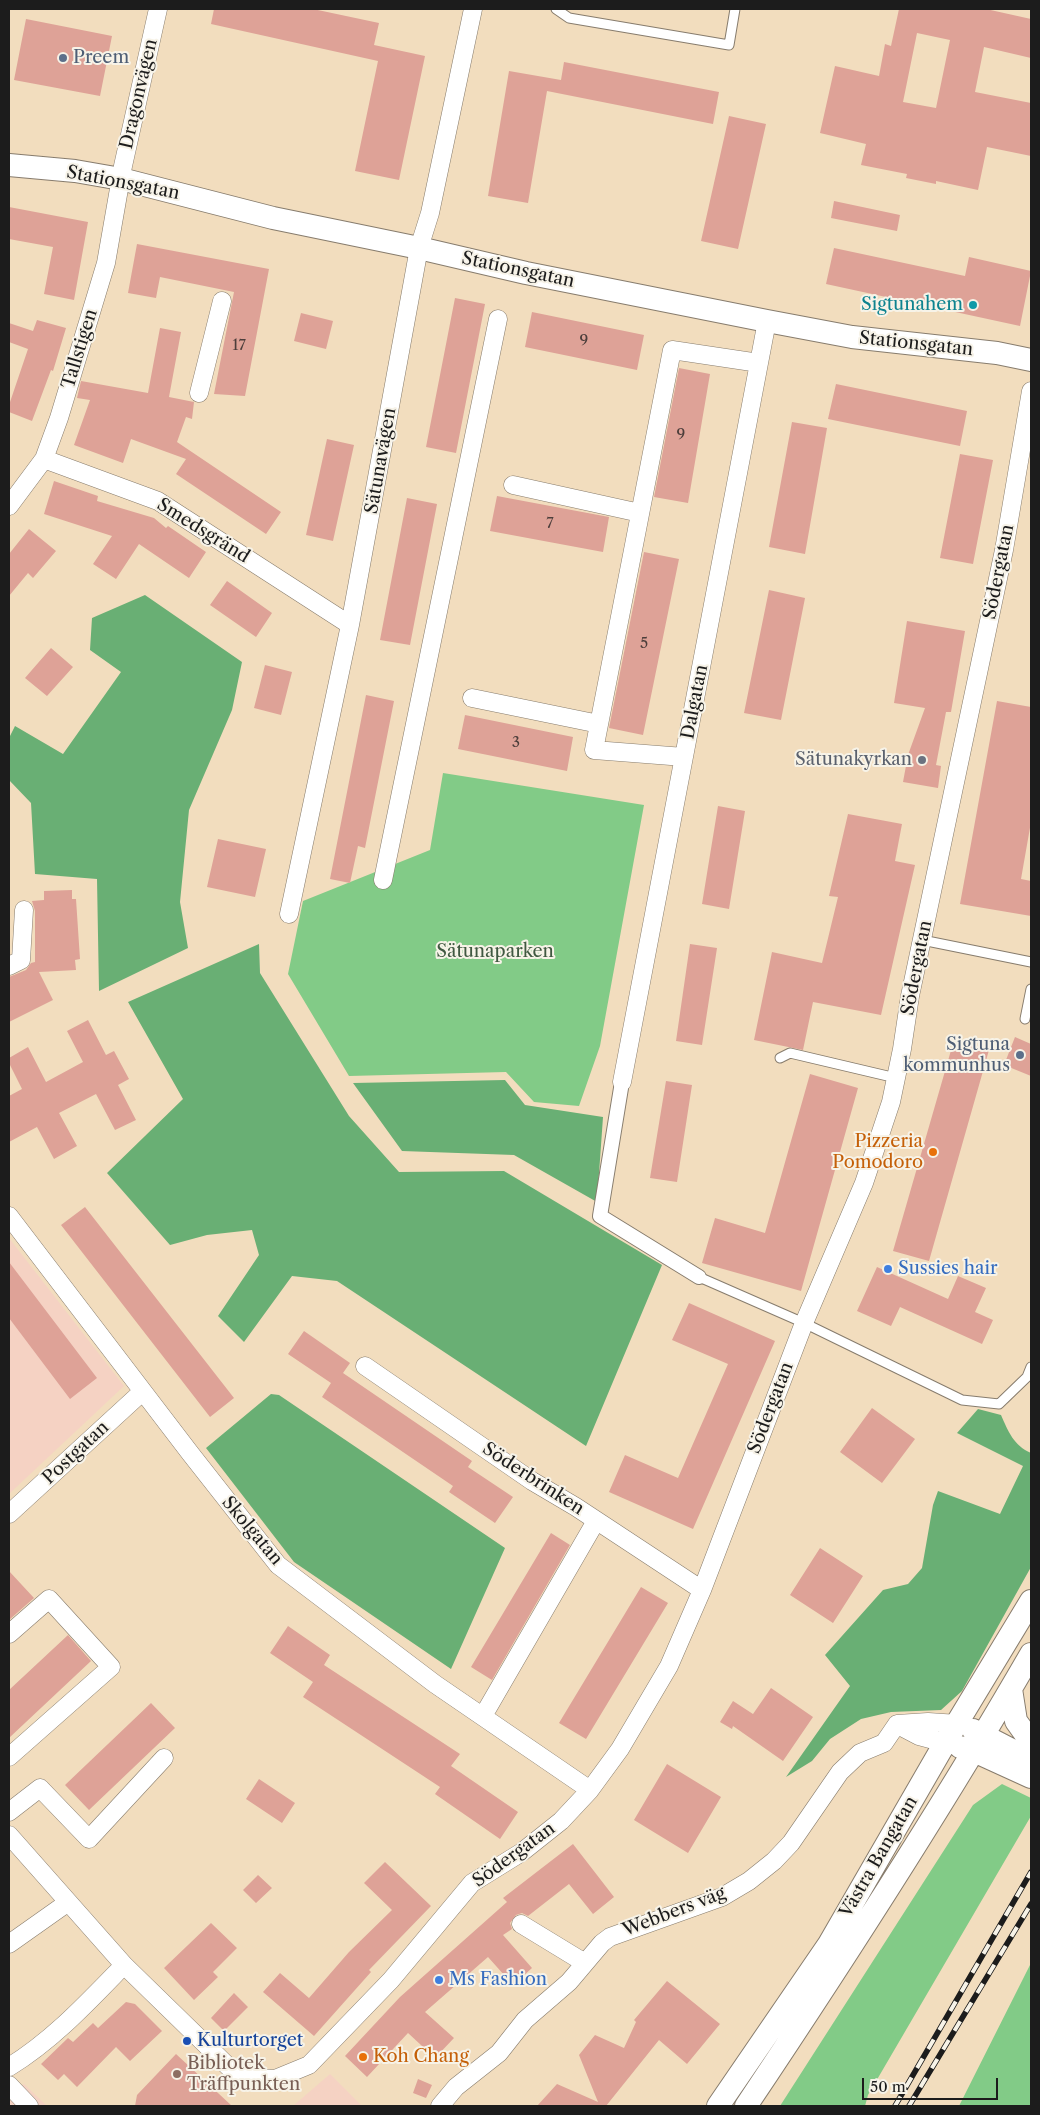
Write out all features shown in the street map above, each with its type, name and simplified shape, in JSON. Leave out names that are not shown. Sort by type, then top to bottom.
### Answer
[{"type":"street","name":"Dragonvägen","points":[[122,179],[158,9]]},
{"type":"street","name":"Sätunavägen","points":[[289,914],[350,626],[419,248],[430,213],[473,9]]},
{"type":"street","name":"Stationsgatan","points":[[9,165],[75,171],[122,179],[273,218],[419,248],[526,273],[767,321],[852,337],[998,353],[1031,360]]},
{"type":"street","name":"Tallstigen","points":[[9,506],[44,459],[59,418],[106,263],[122,179]]},
{"type":"street","points":[[199,393],[222,301]]},
{"type":"street","points":[[384,880],[498,319]]},
{"type":"street","name":"Dalgatan","points":[[622,1082],[767,321]]},
{"type":"street","points":[[684,757],[594,750],[672,350],[759,363]]},
{"type":"street","name":"Södergatan","points":[[9,1835],[124,1966],[239,2077],[275,2079],[309,2065],[391,1980],[472,1883],[522,1852],[561,1821],[590,1790],[620,1749],[669,1666],[702,1590],[804,1324],[864,1183],[891,1102],[922,940],[1004,550],[1031,391]]},
{"type":"street","name":"Smedsgränd","points":[[44,459],[158,501],[350,626]]},
{"type":"street","points":[[513,485],[640,513]]},
{"type":"street","points":[[472,698],[600,724]]},
{"type":"street","points":[[9,966],[21,960],[24,910]]},
{"type":"street","points":[[622,1082],[600,1216],[699,1277]]},
{"type":"street","name":"Skolgatan","points":[[9,1216],[142,1392],[278,1565],[434,1684],[590,1790]]},
{"type":"street","name":"Söderbrinken","points":[[365,1366],[532,1481],[702,1590]]},
{"type":"street","name":"Postgatan","points":[[9,1514],[142,1392]]},
{"type":"street","points":[[483,1716],[596,1521]]},
{"type":"street","points":[[9,1634],[50,1599],[111,1667],[9,1757]]},
{"type":"street","name":"Västra Bangatan","points":[[718,2106],[829,1944],[945,1743],[1031,1601]]},
{"type":"street","name":"Västra Bangatan","points":[[746,2106],[848,1952],[980,1743],[1031,1654]]},
{"type":"street","points":[[1011,1689],[1016,1721],[1027,1757]]},
{"type":"street","points":[[897,1724],[928,1722],[958,1724],[980,1743]]},
{"type":"street","points":[[897,1724],[920,1736],[945,1743],[980,1743],[1027,1757]]},
{"type":"street","name":"Webbers väg","points":[[440,2106],[456,2087],[499,2053],[525,2020],[569,1982],[602,1943],[610,1937],[722,1897],[749,1881],[791,1843],[840,1772],[860,1753],[884,1743],[897,1724]]},
{"type":"street","points":[[9,1812],[40,1788],[89,1839],[164,1758]]},
{"type":"street","points":[[9,1944],[67,1903]]},
{"type":"street","points":[[520,1924],[585,1963]]},
{"type":"street","points":[[9,2067],[27,2056],[65,2025],[124,1966]]},
{"type":"street","points":[[9,2085],[29,2106]]},
{"type":"lane","points":[[556,9],[569,18],[729,45],[736,9]]},
{"type":"lane","points":[[922,940],[1031,962]]},
{"type":"lane","points":[[1026,1019],[1031,989]]},
{"type":"lane","points":[[780,1058],[790,1053],[896,1078]]},
{"type":"lane","points":[[699,1277],[804,1324],[962,1400],[999,1404],[1027,1378],[1031,1367]]},
{"type":"shaded area","points":[[9,1238],[124,1386],[9,1494]]},
{"type":"shaded area","points":[[330,2074],[362,2106],[293,2106]]},
{"type":"shaded area","points":[[24,2084],[47,2106],[9,2106],[9,2092]]},
{"type":"green space","points":[[145,595],[242,662],[232,710],[189,810],[180,902],[188,948],[99,991],[97,879],[35,874],[31,803],[9,780],[9,738],[15,726],[63,754],[121,672],[90,650],[92,618]]},
{"type":"green space","name":"Sätunaparken","points":[[443,773],[644,805],[600,1046],[579,1106],[534,1102],[506,1072],[349,1076],[288,974],[303,901],[430,850]]},
{"type":"green space","points":[[259,944],[260,973],[349,1116],[399,1172],[504,1171],[662,1265],[586,1446],[337,1281],[292,1276],[244,1342],[218,1316],[259,1255],[252,1230],[207,1235],[170,1245],[107,1173],[183,1099],[128,1002]]},
{"type":"green space","points":[[505,1080],[525,1105],[603,1117],[597,1202],[514,1155],[402,1151],[353,1083]]},
{"type":"green space","points":[[271,1394],[279,1395],[505,1548],[451,1669],[294,1562],[206,1448]]},
{"type":"green space","points":[[978,1409],[1001,1415],[1016,1442],[1031,1453],[1031,1567],[962,1691],[941,1710],[891,1712],[861,1719],[830,1739],[812,1761],[786,1777],[850,1686],[825,1655],[883,1590],[908,1584],[922,1568],[933,1505],[938,1491],[1000,1514],[1023,1466],[957,1433]]},
{"type":"green space","points":[[1002,1784],[1031,1798],[1031,1816],[868,2095],[865,2106],[780,2106],[973,1805]]},
{"type":"green space","points":[[1031,1963],[1031,2106],[959,2106]]},
{"type":"building","points":[[214,9],[313,9],[379,23],[374,45],[425,56],[399,180],[355,171],[378,61],[211,24]]},
{"type":"building","points":[[899,9],[986,9],[1031,19],[1031,58],[984,47],[975,92],[1031,103],[1031,156],[987,147],[978,190],[936,181],[936,184],[906,178],[907,174],[861,165],[866,144],[820,133],[835,66],[879,76],[885,44],[891,46]],"holes":[[[917,33],[950,40],[936,108],[903,102]]]},
{"type":"building","name":"Preem","points":[[26,19],[112,36],[100,96],[14,80]]},
{"type":"building","points":[[564,62],[719,92],[713,124],[547,91],[528,203],[488,196],[509,71],[561,80]]},
{"type":"building","points":[[729,116],[766,124],[738,249],[701,241]]},
{"type":"building","points":[[834,201],[900,215],[897,231],[831,218]]},
{"type":"building","points":[[9,207],[88,222],[74,300],[44,294],[53,247],[9,239]]},
{"type":"building","points":[[137,244],[269,269],[245,396],[214,394],[234,292],[160,277],[156,298],[128,293]]},
{"type":"building","name":"Sigtunahem","points":[[834,248],[965,276],[969,257],[1031,271],[1020,326],[826,284]]},
{"type":"building","points":[[455,298],[485,304],[456,453],[426,447]]},
{"type":"building","points":[[532,312],[644,335],[637,370],[525,347]]},
{"type":"building","points":[[301,313],[333,321],[326,349],[294,341]]},
{"type":"building","points":[[37,320],[66,328],[53,371],[51,370],[32,421],[9,412],[9,405],[28,349],[9,342],[9,323],[33,331]]},
{"type":"building","points":[[160,328],[181,332],[169,397],[194,402],[192,419],[186,417],[177,442],[281,512],[266,534],[176,474],[186,459],[131,439],[123,463],[74,445],[90,400],[77,398],[81,381],[148,393]]},
{"type":"building","points":[[679,368],[710,374],[688,503],[654,497]]},
{"type":"building","points":[[836,384],[967,411],[960,446],[828,419]]},
{"type":"building","points":[[792,422],[827,428],[805,554],[769,547]]},
{"type":"building","points":[[327,439],[354,445],[333,541],[306,535]]},
{"type":"building","points":[[960,454],[993,460],[973,564],[940,558]]},
{"type":"building","points":[[54,481],[98,496],[97,501],[154,518],[166,528],[168,526],[206,552],[189,578],[139,544],[116,579],[93,564],[112,536],[44,514]]},
{"type":"building","points":[[497,496],[609,517],[603,552],[490,531]]},
{"type":"building","points":[[407,498],[437,504],[410,645],[380,640]]},
{"type":"building","points":[[29,529],[56,551],[33,578],[28,573],[9,596],[9,554]]},
{"type":"building","points":[[644,552],[679,559],[643,735],[609,728]]},
{"type":"building","points":[[227,581],[272,613],[256,637],[210,605]]},
{"type":"building","points":[[769,590],[805,598],[781,720],[744,713]]},
{"type":"building","points":[[907,621],[965,631],[951,712],[946,712],[936,765],[941,766],[938,788],[903,782],[908,755],[925,708],[894,703]]},
{"type":"building","points":[[51,648],[73,667],[47,696],[25,678]]},
{"type":"building","points":[[265,665],[292,672],[281,715],[254,708]]},
{"type":"building","points":[[366,695],[394,701],[365,848],[358,846],[350,883],[330,879]]},
{"type":"building","points":[[997,701],[1031,707],[1031,822],[1021,879],[1031,881],[1031,916],[960,904]]},
{"type":"building","points":[[465,715],[573,737],[567,771],[458,749]]},
{"type":"building","points":[[718,806],[745,811],[729,909],[702,904]]},
{"type":"building","points":[[848,814],[902,824],[895,861],[915,865],[881,1015],[813,1002],[803,1050],[754,1040],[772,952],[822,963],[838,897],[829,896]]},
{"type":"building","points":[[218,839],[266,849],[255,897],[207,887]]},
{"type":"building","points":[[72,890],[72,899],[76,899],[80,959],[75,960],[76,970],[39,972],[53,1000],[9,1022],[9,977],[26,970],[31,963],[35,962],[35,911],[32,901],[44,900],[44,891]]},
{"type":"building","points":[[690,944],[717,948],[702,1045],[676,1041]]},
{"type":"building","points":[[88,1020],[106,1055],[114,1051],[129,1079],[118,1085],[136,1120],[115,1130],[96,1094],[59,1113],[77,1146],[54,1159],[37,1127],[9,1142],[9,1096],[22,1089],[9,1063],[9,1058],[28,1047],[46,1082],[83,1062],[67,1031]]},
{"type":"building","name":"Sigtuna kommunhus","points":[[1015,1037],[1031,1044],[1031,1076],[1004,1065]]},
{"type":"building","points":[[954,1040],[989,1050],[929,1261],[893,1251]]},
{"type":"building","points":[[810,1074],[858,1088],[801,1291],[702,1263],[715,1218],[765,1233]]},
{"type":"building","points":[[666,1081],[692,1085],[677,1182],[650,1178]]},
{"type":"building","points":[[85,1207],[234,1398],[210,1417],[61,1225]]},
{"type":"building","points":[[9,1262],[97,1378],[70,1399],[9,1318]]},
{"type":"building","points":[[877,1267],[948,1299],[958,1276],[986,1288],[975,1312],[993,1320],[982,1344],[900,1307],[891,1326],[857,1311]]},
{"type":"building","points":[[689,1303],[775,1341],[693,1529],[609,1492],[625,1455],[678,1478],[728,1364],[672,1340]]},
{"type":"building","points":[[304,1331],[350,1363],[343,1373],[472,1461],[468,1467],[513,1497],[495,1523],[449,1492],[453,1486],[322,1397],[331,1383],[288,1354]]},
{"type":"building","points":[[872,1408],[915,1439],[882,1483],[840,1452]]},
{"type":"building","points":[[551,1533],[570,1545],[492,1680],[471,1667]]},
{"type":"building","points":[[820,1548],[863,1576],[833,1623],[790,1595]]},
{"type":"building","points":[[9,1571],[34,1598],[9,1620]]},
{"type":"building","points":[[641,1587],[668,1603],[586,1739],[559,1723]]},
{"type":"building","points":[[288,1626],[330,1655],[324,1665],[460,1754],[451,1766],[518,1812],[500,1839],[435,1794],[440,1787],[303,1697],[313,1682],[270,1653]]},
{"type":"building","points":[[68,1635],[91,1661],[9,1738],[9,1690]]},
{"type":"building","points":[[771,1688],[813,1717],[783,1761],[733,1726],[732,1729],[720,1722],[733,1701],[753,1714]]},
{"type":"building","points":[[151,1703],[175,1728],[89,1810],[65,1785]]},
{"type":"building","points":[[667,1764],[721,1797],[688,1853],[634,1820]]},
{"type":"building","points":[[259,1779],[295,1803],[282,1823],[246,1799]]},
{"type":"building","points":[[573,1844],[614,1897],[593,1914],[569,1884],[528,1916],[522,1913],[516,1915],[510,1923],[512,1929],[503,1935],[532,1968],[513,1985],[488,1957],[425,2012],[454,2038],[435,2058],[408,2033],[367,2077],[345,2056],[400,1997],[507,1902],[503,1898]]},
{"type":"building","points":[[385,1862],[431,1906],[369,1970],[371,1972],[314,2036],[263,1992],[280,1973],[309,1998],[349,1952],[392,1910],[364,1883]]},
{"type":"building","points":[[258,1875],[272,1888],[256,1903],[243,1890]]},
{"type":"building","points":[[211,1923],[237,1948],[213,1972],[218,1977],[194,2000],[164,1968]]},
{"type":"building","points":[[667,1981],[720,2024],[687,2064],[659,2040],[606,2106],[537,2106],[557,2084],[598,2102],[579,2055],[595,2035],[624,2048],[636,2022],[634,2020]]},
{"type":"building","points":[[234,1993],[248,2007],[224,2031],[211,2018]]},
{"type":"building","points":[[126,2002],[135,2004],[162,2031],[130,2061],[116,2047],[77,2087],[64,2074],[58,2080],[41,2064],[68,2038],[73,2042],[93,2023],[98,2028]]},
{"type":"building","name":"Bibliotek Träffpunkten","points":[[176,2054],[232,2106],[135,2106],[137,2095]]},
{"type":"building","points":[[418,2079],[432,2085],[426,2098],[413,2093]]},
{"type":"railway","points":[[895,2106],[1031,1872]]},
{"type":"railway","points":[[909,2106],[1031,1904]]},
{"type":"place","name":"Preem","points":[[63,58]]},
{"type":"place","name":"Sigtunahem","points":[[973,305]]},
{"type":"place","name":"Sätunakyrkan","points":[[922,760]]},
{"type":"place","name":"Sigtuna kommunhus","points":[[1020,1055]]},
{"type":"place","name":"Pizzeria Pomodoro","points":[[933,1152]]},
{"type":"place","name":"Sussies hair","points":[[888,1269]]},
{"type":"place","name":"Ms Fashion","points":[[439,1980]]},
{"type":"place","name":"Kulturtorget","points":[[187,2041]]},
{"type":"place","name":"Koh Chang","points":[[363,2057]]},
{"type":"place","name":"Bibliotek Träffpunkten","points":[[177,2074]]}]
